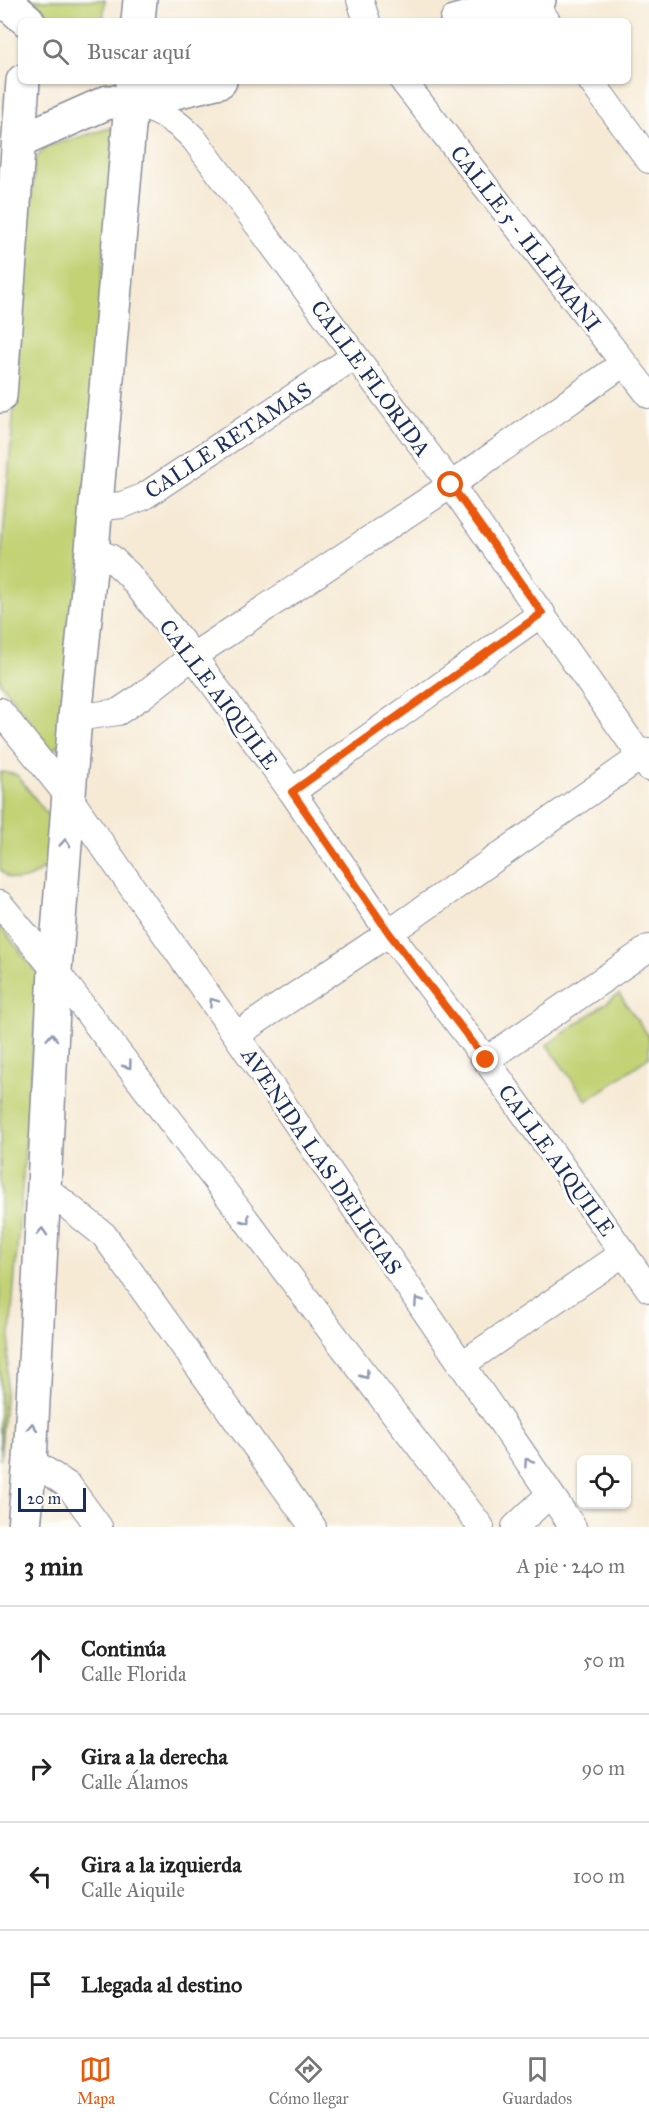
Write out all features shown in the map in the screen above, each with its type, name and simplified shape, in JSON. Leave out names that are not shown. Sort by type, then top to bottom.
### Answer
[{"type":"street","points":[[138,18],[140,0]]},
{"type":"street","points":[[360,0],[366,18]]},
{"type":"street","points":[[473,18],[538,6]]},
{"type":"street","points":[[0,396],[10,144],[22,84]]},
{"type":"street","points":[[10,144],[115,92],[191,84]]},
{"type":"street","name":"CALLE 5 - ILLIMANI","points":[[405,84],[649,395]]},
{"type":"street","points":[[593,84],[649,160]]},
{"type":"street","points":[[24,1527],[30,1460],[55,970],[68,796],[92,550],[115,92]]},
{"type":"street","name":"CALLE FLORIDA","points":[[115,92],[157,110],[179,123],[194,139],[451,485],[646,759]]},
{"type":"street","name":"CALLE RETAMAS","points":[[94,508],[122,505],[143,497],[355,356]]},
{"type":"street","points":[[75,718],[118,712],[194,656],[451,485],[624,363]]},
{"type":"street","name":"CALLE AIQUILE","points":[[92,550],[110,557],[129,575],[194,656],[292,792],[389,933],[486,1060],[649,1289]]},
{"type":"street","points":[[292,792],[542,613]]},
{"type":"street","name":"AVENIDA LAS DELICIAS","points":[[0,711],[68,796],[236,1035],[573,1527]]},
{"type":"street","points":[[236,1035],[646,759]]},
{"type":"street","points":[[0,904],[55,970],[481,1527]]},
{"type":"street","points":[[486,1060],[649,948]]},
{"type":"street","points":[[45,1188],[104,1235],[313,1527]]},
{"type":"street","points":[[461,1365],[624,1253]]},
{"type":"street","points":[[30,1460],[69,1486],[99,1527]]},
{"type":"street","points":[[514,1527],[550,1494]]},
{"type":"green space","points":[[30,0],[105,0],[103,18],[51,18]]},
{"type":"green space","points":[[114,127],[66,740],[52,750],[0,682],[0,573],[35,160],[45,147]]},
{"type":"green space","points":[[0,773],[17,775],[51,819],[48,863],[31,877],[24,879],[12,879],[0,869]]},
{"type":"green space","points":[[0,925],[39,976],[0,1460]]},
{"type":"green space","points":[[619,994],[649,1037],[649,1057],[587,1101],[547,1045]]},
{"type":"route","points":[[451,485],[542,613],[292,792],[389,933],[486,1060]]}]
